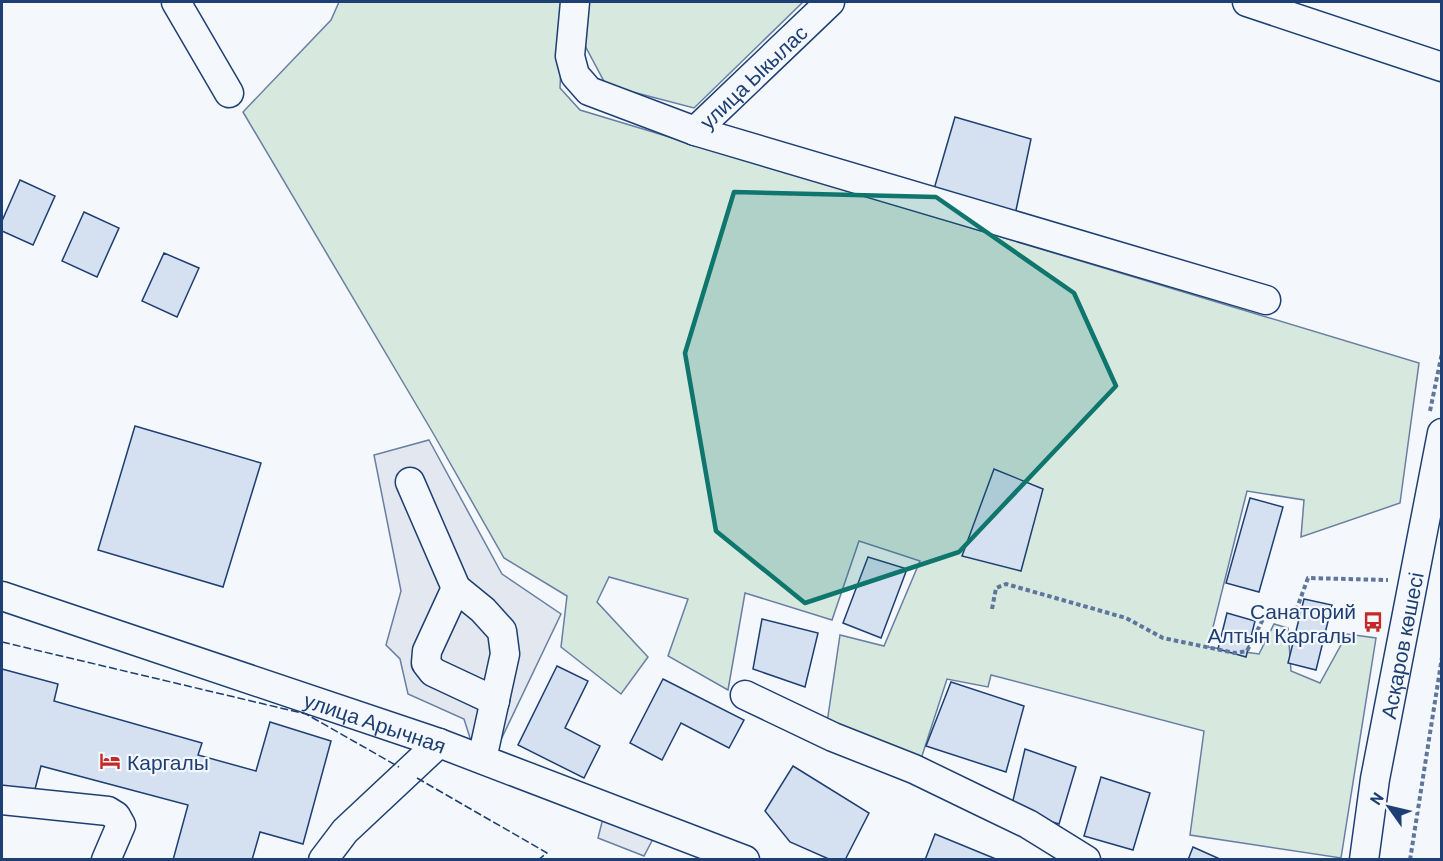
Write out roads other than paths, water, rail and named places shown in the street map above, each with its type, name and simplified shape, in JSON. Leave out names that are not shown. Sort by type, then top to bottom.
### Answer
[{"type":"street","points":[[176,2],[229,93]]},
{"type":"street","name":"улица Ыкылас","points":[[575,2],[570,56],[575,75],[589,91],[695,130],[830,2]]},
{"type":"street","points":[[1247,2],[1442,67]]},
{"type":"street","points":[[695,130],[1266,300]]},
{"type":"street","name":"Асқаров көшесі","points":[[1364,860],[1375,779],[1441,444]]},
{"type":"street","points":[[410,482],[456,588],[483,610],[502,631],[505,654],[482,759]]},
{"type":"street","points":[[456,588],[427,651],[426,663],[433,672],[495,700]]},
{"type":"street","name":"улица Арычная","points":[[2,596],[439,743],[745,860]]},
{"type":"street","points":[[745,695],[833,737],[914,769],[1028,824],[1086,860]]},
{"type":"street","points":[[323,860],[345,831],[439,743]]},
{"type":"street","points":[[2,800],[108,812],[116,816],[121,825],[106,860]]},
{"type":"place","name":"Санаторий Алтын Каргалы","points":[[1373,622]]},
{"type":"place","name":"Каргалы","points":[[110,761]]}]
